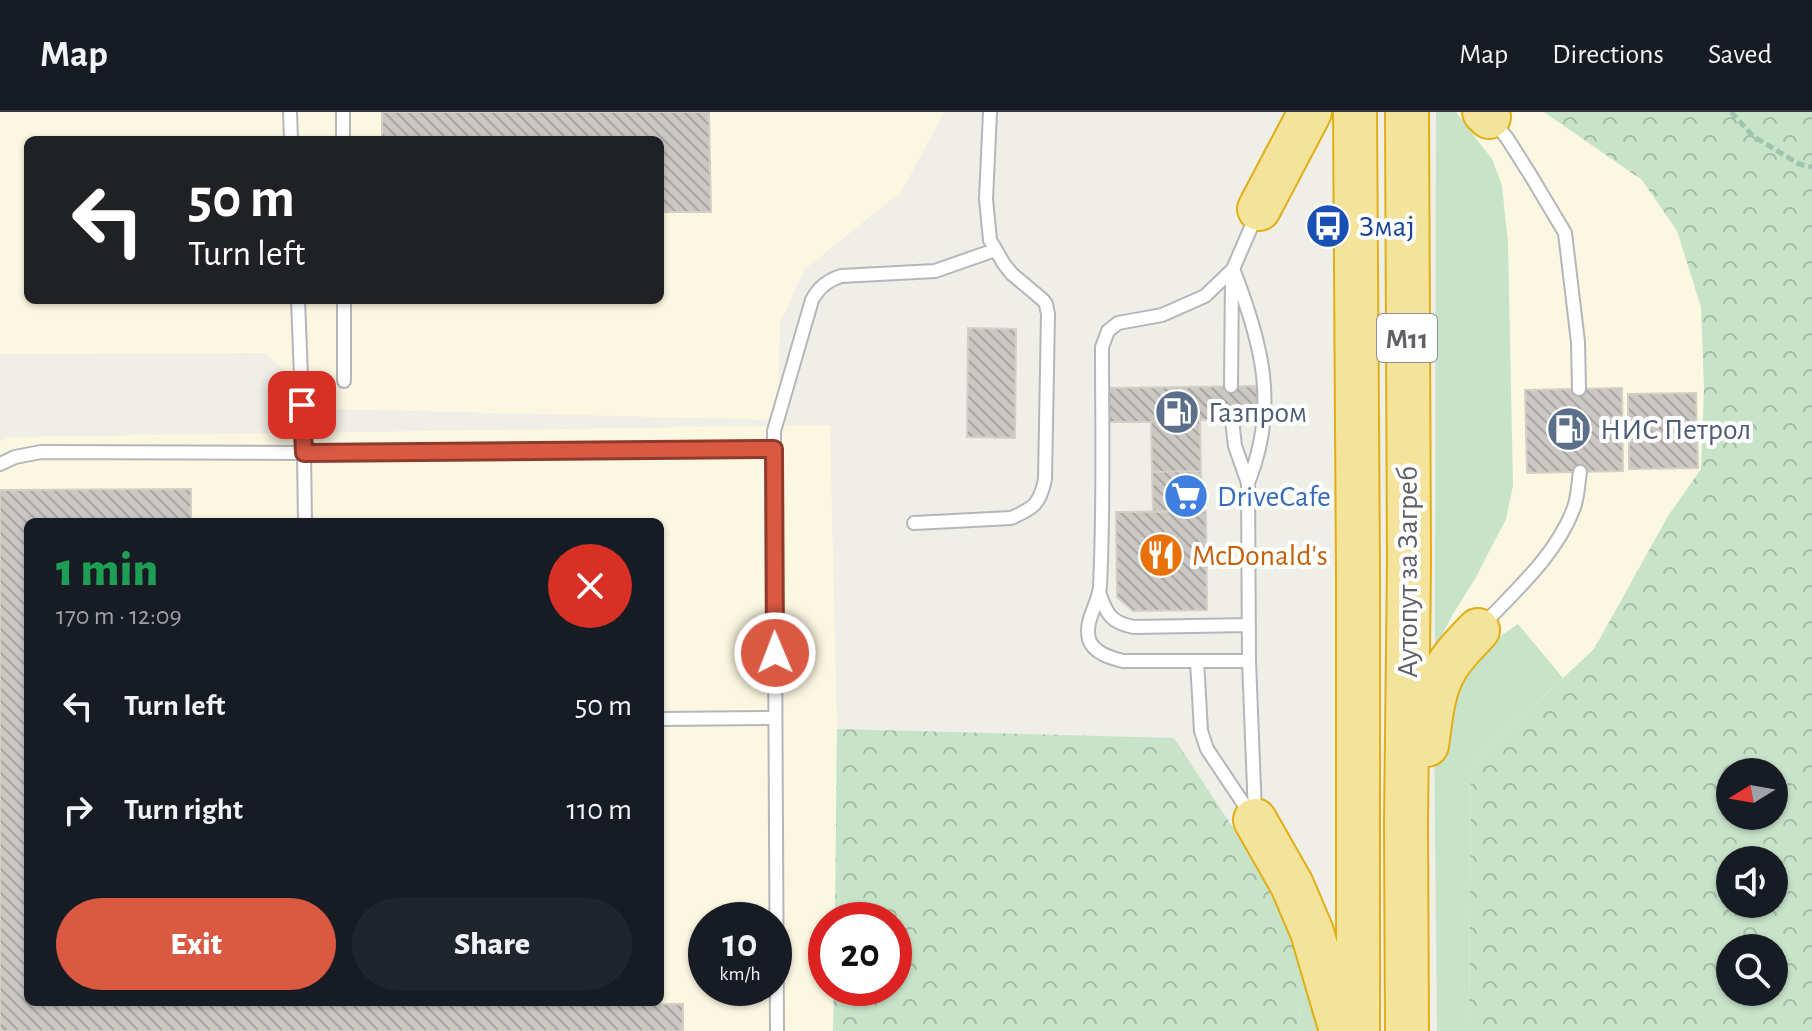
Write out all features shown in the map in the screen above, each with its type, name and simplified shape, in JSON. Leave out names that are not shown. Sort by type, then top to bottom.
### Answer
[{"type":"highway","points":[[1259,209],[1310,112]]},
{"type":"highway","name":"Аутопут за Загреб","points":[[1355,112],[1358,1031]]},
{"type":"highway","name":"Аутопут за Загреб","points":[[1407,112],[1407,1031]]},
{"type":"highway","points":[[1406,823],[1427,747],[1437,687],[1445,669],[1478,630]]},
{"type":"highway","points":[[1255,820],[1292,885],[1312,932],[1341,1031]]},
{"type":"lane","points":[[290,112],[291,136]]},
{"type":"lane","points":[[343,112],[343,136]]},
{"type":"lane","points":[[914,523],[1011,518],[1036,504],[1045,479],[1048,314],[1043,300],[1012,274],[990,240],[986,199],[990,112]]},
{"type":"lane","points":[[1486,114],[1507,138],[1565,233],[1578,342],[1579,389]]},
{"type":"lane","points":[[1231,386],[1233,269],[1259,209]]},
{"type":"lane","points":[[777,1031],[774,431],[812,300],[819,288],[841,276],[935,271],[995,250]]},
{"type":"lane","points":[[1233,269],[1251,316],[1264,384],[1263,435],[1248,483]]},
{"type":"lane","points":[[1233,269],[1205,296],[1162,315],[1118,323],[1108,331],[1102,347],[1100,595],[1088,624],[1091,644],[1111,658],[1123,661],[1249,661]]},
{"type":"lane","points":[[298,304],[305,518]]},
{"type":"lane","points":[[344,304],[344,381]]},
{"type":"lane","points":[[1232,420],[1235,446],[1248,483],[1249,661],[1255,820]]},
{"type":"lane","points":[[0,464],[15,457],[41,452],[774,449]]},
{"type":"lane","points":[[1478,630],[1532,573],[1556,542],[1574,508],[1580,472]]},
{"type":"lane","points":[[1100,595],[1107,614],[1123,625],[1249,625]]},
{"type":"lane","points":[[1197,661],[1201,731],[1207,749],[1255,820]]},
{"type":"lane","points":[[664,719],[775,718]]},
{"type":"path","points":[[1731,112],[1753,136],[1799,164],[1812,167]]},
{"type":"shaded area","points":[[0,112],[944,112],[902,191],[805,269],[780,324],[778,420],[330,409],[264,353],[0,354]]},
{"type":"shaded area","points":[[1436,112],[1812,112],[1812,1031],[1437,1031]]},
{"type":"shaded area","points":[[830,425],[837,729],[835,902],[808,902],[808,1006],[834,1006],[833,1031],[0,1031],[0,441],[10,437]]},
{"type":"green space","points":[[1436,112],[1456,112],[1492,159],[1502,185],[1508,243],[1513,486],[1506,519],[1435,649]]},
{"type":"green space","points":[[1544,112],[1812,112],[1812,1031],[1469,1031],[1471,764],[1594,649],[1668,516],[1701,469],[1704,388],[1701,307],[1677,231],[1642,180]]},
{"type":"green space","points":[[1518,624],[1563,678],[1471,764],[1469,1031],[1437,1031],[1434,725],[1479,651]]},
{"type":"green space","points":[[837,729],[1174,738],[1260,869],[1282,910],[1304,967],[1295,973],[1302,1031],[833,1031],[834,1006],[912,1006],[912,902],[835,902]]},
{"type":"green space","points":[[1304,967],[1318,1031],[1302,1031],[1295,973]]},
{"type":"building","points":[[382,112],[709,112],[711,212],[664,212],[664,136],[382,136]]},
{"type":"building","points":[[968,328],[1016,329],[1015,438],[967,437]]},
{"type":"building","points":[[1259,386],[1259,419],[1200,420],[1201,471],[1152,472],[1151,422],[1108,422],[1107,388]]},
{"type":"building","points":[[1622,388],[1623,471],[1527,473],[1525,390]]},
{"type":"building","points":[[1696,393],[1698,468],[1629,469],[1629,440],[1623,440],[1623,419],[1628,418],[1628,394]]},
{"type":"building","points":[[1201,471],[1202,511],[1153,512],[1152,472]]},
{"type":"building","points":[[191,489],[191,518],[24,518],[24,1006],[683,1004],[683,1031],[0,1031],[0,490]]},
{"type":"building","name":"McDonald's","points":[[1206,511],[1207,610],[1133,611],[1117,597],[1116,512]]},
{"type":"place","name":"Змај","points":[[1328,226]]},
{"type":"place","name":"Газпром","points":[[1177,412]]},
{"type":"place","name":"НИС Петрол","points":[[1569,429]]},
{"type":"place","name":"DriveCafe","points":[[1186,496]]},
{"type":"place","name":"McDonald's","points":[[1161,555]]},
{"type":"route","points":[[302,405],[304,453],[774,449],[775,653]]}]
